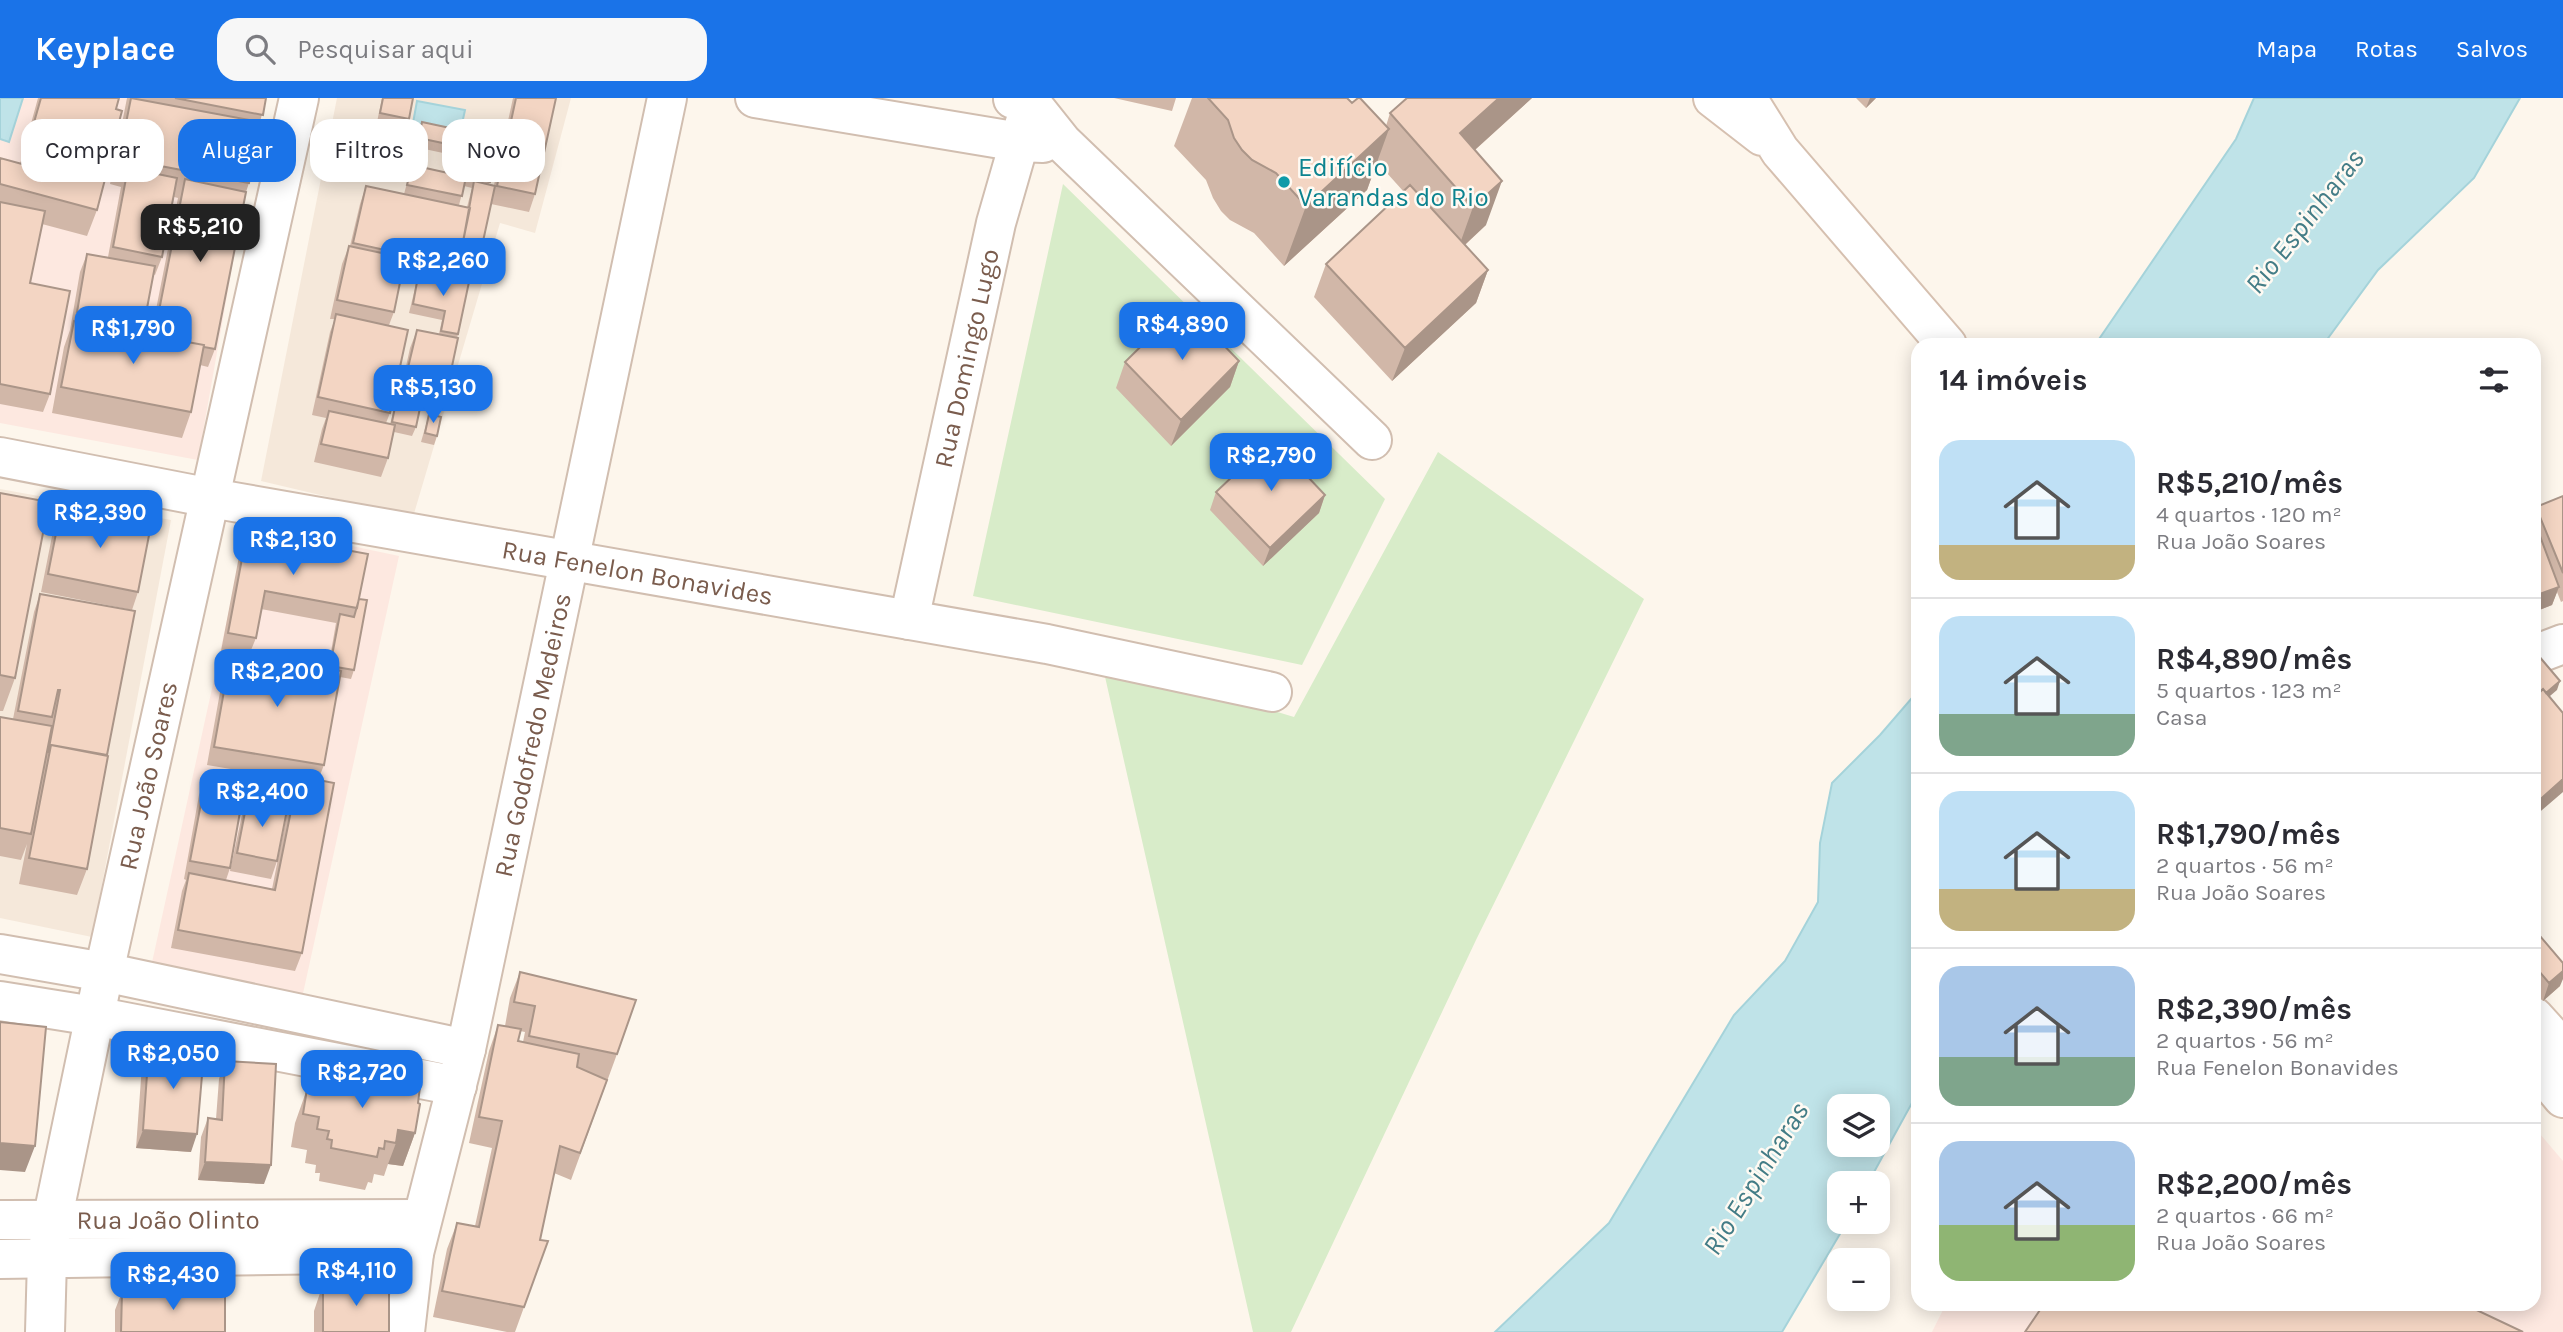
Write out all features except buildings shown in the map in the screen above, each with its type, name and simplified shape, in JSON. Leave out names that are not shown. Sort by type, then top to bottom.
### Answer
[{"type":"street","name":"Rua João Soares","points":[[46,1332],[47,1259],[52,1221],[94,1017],[299,98]]},
{"type":"street","name":"Rua Godofredo Medeiros","points":[[405,1332],[418,1236],[466,1049],[667,98]]},
{"type":"street","points":[[755,98],[1019,142],[1063,143]]},
{"type":"street","points":[[1713,98],[1780,151]]},
{"type":"street","points":[[1747,98],[1780,151],[1941,338]]},
{"type":"street","points":[[1022,100],[1063,143],[1373,440]]},
{"type":"street","name":"Rua Domingo Lugo","points":[[909,620],[993,234],[1019,142],[1022,100]]},
{"type":"street","name":"Rua Fenelon Bonavides","points":[[0,457],[211,498],[1064,648],[1272,692]]},
{"type":"street","points":[[2541,652],[2563,644]]},
{"type":"street","points":[[0,954],[104,972],[466,1049]]},
{"type":"street","points":[[0,1001],[457,1086]]},
{"type":"street","points":[[2543,1040],[2563,1098]]},
{"type":"street","name":"Rua João Olinto","points":[[0,1220],[418,1236]]},
{"type":"street","name":"Rua João Olinto","points":[[0,1259],[47,1259],[418,1236]]},
{"type":"shaded area","points":[[0,98],[262,98],[258,119],[178,119],[178,182],[247,182],[198,460],[0,423]]},
{"type":"shaded area","points":[[337,98],[571,98],[535,233],[500,223],[413,517],[261,481],[320,182],[428,182],[428,119],[333,119]]},
{"type":"shaded area","points":[[0,489],[171,520],[92,937],[0,918]]},
{"type":"shaded area","points":[[248,524],[399,556],[302,998],[151,967]]},
{"type":"shaded area","points":[[2541,1135],[2563,1161],[2563,1332],[1932,1332],[1942,1311],[2541,1311]]},
{"type":"green space","points":[[1063,184],[1385,499],[1302,665],[973,596]]},
{"type":"green space","points":[[1438,452],[1644,599],[1476,940],[1291,1332],[1253,1332],[1101,659],[1294,717]]},
{"type":"water","points":[[0,98],[23,98],[9,142],[0,139]]},
{"type":"water","name":"Rio Espinharas","points":[[2254,98],[2520,98],[2474,178],[2378,270],[2328,338],[2100,338],[2236,139]]},
{"type":"water","points":[[417,101],[465,110],[463,119],[442,119],[442,129],[428,126],[428,119],[414,119]]},
{"type":"water","name":"Rio Espinharas","points":[[1911,699],[1911,1105],[1890,1143],[1890,1094],[1827,1094],[1827,1157],[1882,1157],[1875,1171],[1827,1171],[1827,1234],[1840,1234],[1832,1248],[1827,1248],[1827,1256],[1782,1332],[1495,1332],[1609,1223],[1734,1015],[1785,961],[1818,902],[1820,843],[1832,783]]},
{"type":"place","name":"Edifício Varandas do Rio","points":[[1284,182]]}]
